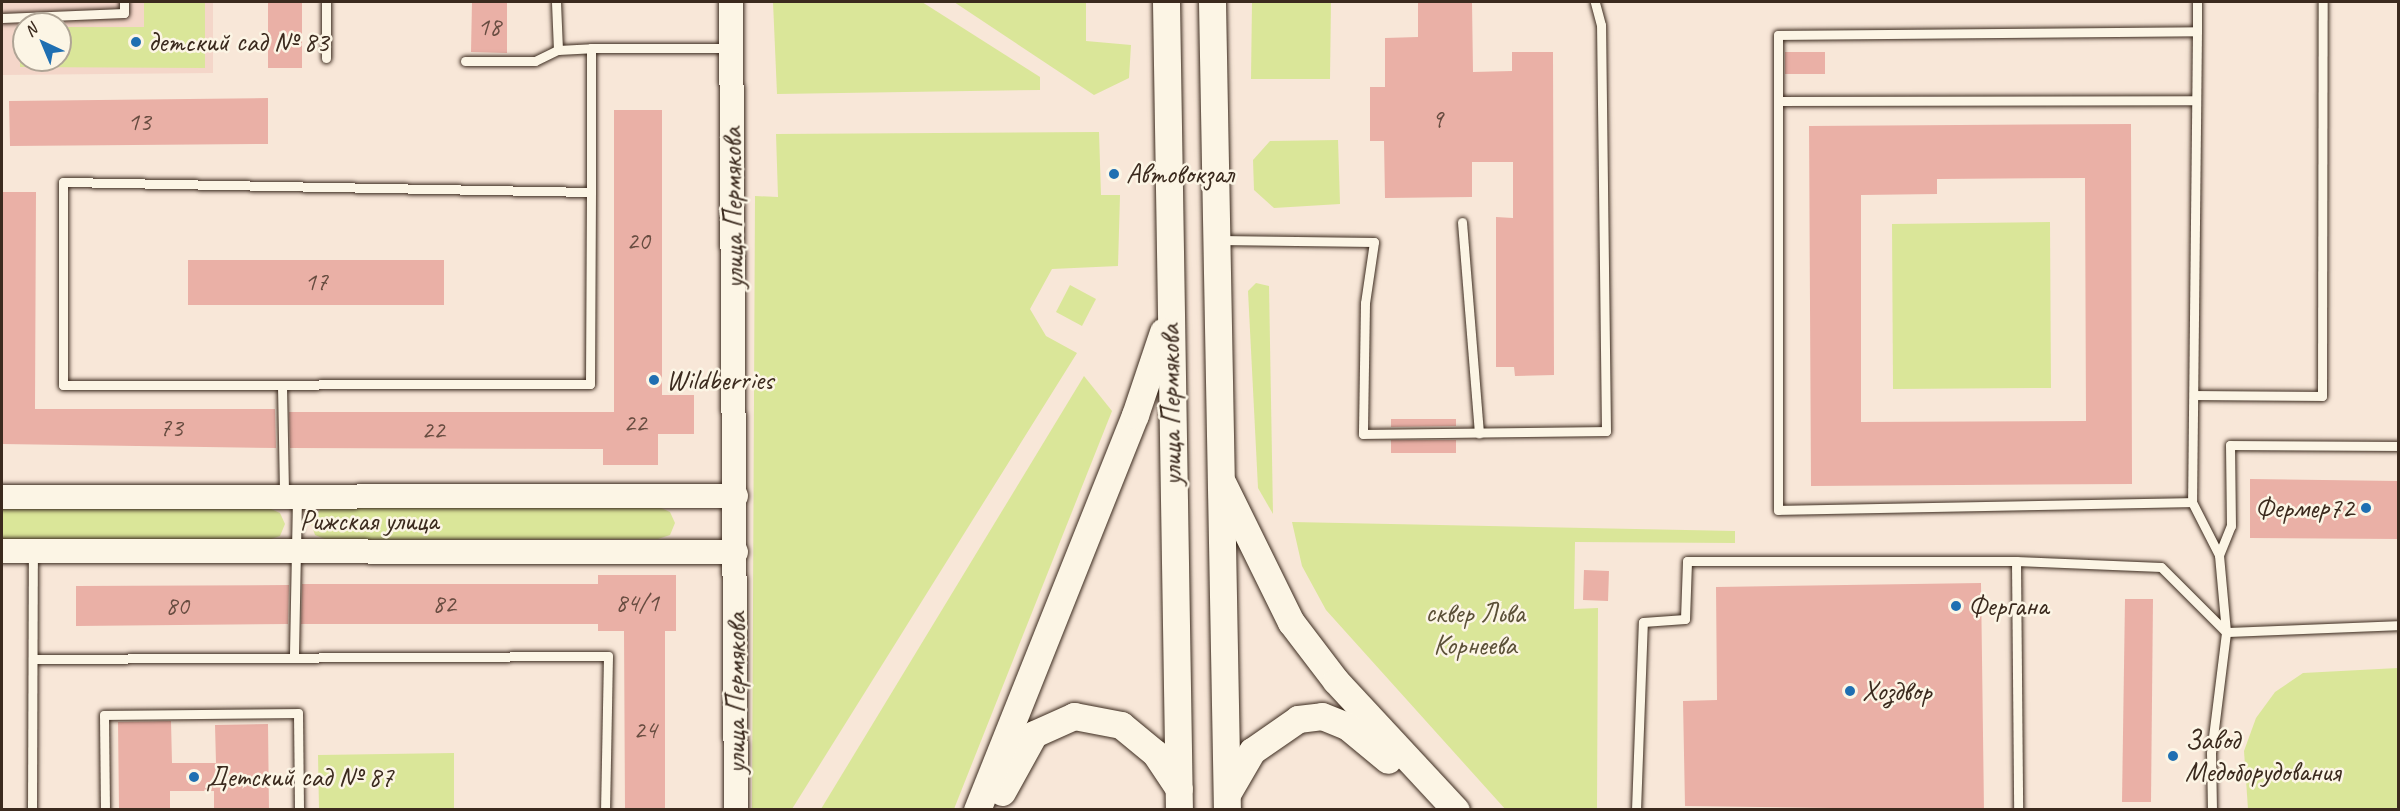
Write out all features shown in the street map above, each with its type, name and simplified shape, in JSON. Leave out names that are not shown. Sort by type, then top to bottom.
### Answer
[{"type":"main road","name":"улица Пермякова","points":[[1166,2],[1169,313],[1179,799]]},
{"type":"main road","name":"улица Пермякова","points":[[1212,2],[1217,240],[1218,471],[1227,802]]},
{"type":"main road","points":[[977,810],[1135,415],[1169,313]]},
{"type":"main road","points":[[1218,471],[1260,568],[1291,622],[1336,681],[1456,810]]},
{"type":"main road","points":[[995,810],[1011,768],[1034,734],[1074,716],[1121,725],[1155,753],[1179,799]]},
{"type":"main road","points":[[1227,802],[1252,751],[1276,730],[1322,716],[1347,726],[1374,746],[1436,810]]},
{"type":"street","name":"улица Пермякова","points":[[731,2],[736,496],[736,810]]},
{"type":"street","name":"Рижская улица","points":[[2,497],[736,496]]},
{"type":"street","name":"Рижская улица","points":[[2,551],[736,552]]},
{"type":"lane","points":[[72,13],[124,13],[124,2]]},
{"type":"lane","points":[[326,2],[326,58]]},
{"type":"lane","points":[[556,2],[558,50]]},
{"type":"lane","points":[[1217,240],[1374,242],[1365,303],[1363,434],[1606,431],[1601,25],[1595,2]]},
{"type":"lane","points":[[2197,2],[2193,502],[2219,555],[2226,632],[2212,741],[2212,810]]},
{"type":"lane","points":[[2194,395],[2322,396],[2323,2]]},
{"type":"lane","points":[[2193,502],[1778,510],[1778,35],[2197,31]]},
{"type":"lane","points":[[591,48],[591,192],[590,384],[63,385],[63,182],[591,192]]},
{"type":"lane","points":[[465,61],[535,61],[558,50],[591,48],[731,48]]},
{"type":"lane","points":[[1778,101],[2196,100]]},
{"type":"lane","points":[[1462,222],[1479,433]]},
{"type":"lane","points":[[282,386],[297,551],[294,654]]},
{"type":"lane","points":[[2219,555],[2231,526],[2230,445],[2398,446]]},
{"type":"lane","points":[[32,810],[33,551]]},
{"type":"lane","points":[[1635,810],[1642,622],[1685,620],[1687,561],[2016,561],[2161,567],[2226,632],[2398,625]]},
{"type":"lane","points":[[2016,561],[2018,810]]},
{"type":"lane","points":[[33,659],[294,654],[608,656],[605,810]]},
{"type":"lane","points":[[105,810],[104,715],[298,713],[299,810]]},
{"type":"shaded area","name":"детский сад № 83","points":[[2,2],[213,2],[213,73],[2,75]]},
{"type":"green space","points":[[144,2],[205,2],[205,68],[72,67],[72,27],[144,27]]},
{"type":"green space","points":[[773,2],[922,2],[1040,77],[1040,90],[777,94]]},
{"type":"green space","points":[[954,2],[1086,2],[1086,41],[1131,45],[1129,78],[1094,95]]},
{"type":"green space","points":[[1252,2],[1331,2],[1330,79],[1251,79]]},
{"type":"green space","points":[[1099,132],[1101,195],[1120,195],[1118,266],[1052,269],[1030,309],[1046,336],[1077,353],[792,809],[752,809],[755,196],[778,197],[776,134]]},
{"type":"green space","points":[[1338,140],[1340,204],[1274,208],[1254,190],[1253,160],[1270,141]]},
{"type":"green space","points":[[2050,222],[2051,388],[1893,389],[1892,224]]},
{"type":"green space","points":[[1256,283],[1269,286],[1273,514],[1258,488],[1248,291]]},
{"type":"green space","points":[[1070,285],[1096,299],[1082,326],[1056,312]]},
{"type":"green space","points":[[1084,376],[1112,411],[954,809],[821,809]]},
{"type":"green space","points":[[659,507],[670,512],[675,523],[670,535],[658,539],[327,540],[315,535],[311,523],[321,508]]},
{"type":"green space","points":[[2,508],[269,508],[280,513],[285,524],[280,536],[268,540],[2,541]]},
{"type":"green space","name":"сквер Льва Корнеева","points":[[1292,522],[1735,531],[1735,543],[1575,542],[1574,609],[1598,608],[1597,809],[1506,810],[1326,610],[1302,566]]},
{"type":"green space","points":[[2398,668],[2398,809],[2248,809],[2244,751],[2256,718],[2275,692],[2303,673]]},
{"type":"green space","points":[[454,753],[454,809],[319,809],[318,755]]},
{"type":"building","points":[[268,2],[302,2],[302,68],[268,68]]},
{"type":"building","points":[[472,2],[507,2],[507,53],[471,52]]},
{"type":"building","points":[[1418,2],[1472,2],[1473,72],[1512,71],[1512,52],[1553,52],[1554,375],[1515,376],[1514,367],[1496,367],[1496,217],[1513,218],[1513,162],[1472,162],[1472,197],[1385,198],[1384,141],[1370,141],[1370,87],[1385,87],[1385,38],[1418,37]]},
{"type":"building","points":[[1785,52],[1825,52],[1825,74],[1785,74]]},
{"type":"building","points":[[268,98],[268,144],[10,146],[9,101]]},
{"type":"building","points":[[614,110],[662,110],[662,395],[694,395],[694,434],[658,434],[658,465],[603,465],[603,449],[290,448],[289,412],[614,412]]},
{"type":"building","points":[[2131,124],[2132,484],[1811,486],[1809,126]],"holes":[[[2085,178],[2086,421],[1861,422],[1861,195],[1937,194],[1937,179]]]},
{"type":"building","points":[[2,192],[36,192],[35,409],[275,409],[276,448],[2,444]]},
{"type":"building","points":[[188,260],[444,260],[444,305],[188,305]]},
{"type":"building","points":[[1391,419],[1456,419],[1456,426],[1391,427]]},
{"type":"building","points":[[1391,440],[1456,440],[1456,453],[1391,453]]},
{"type":"building","points":[[2250,479],[2398,481],[2398,539],[2250,538]]},
{"type":"building","points":[[1584,570],[1609,571],[1608,601],[1583,600]]},
{"type":"building","points":[[598,575],[676,575],[676,631],[665,631],[665,810],[625,810],[624,631],[598,631],[598,624],[301,624],[302,584],[598,584]]},
{"type":"building","name":"Хоздвор","points":[[1981,583],[1984,810],[1685,806],[1683,701],[1717,700],[1716,587]]},
{"type":"building","points":[[289,585],[288,624],[76,626],[76,586]]},
{"type":"building","points":[[2125,599],[2153,599],[2151,802],[2122,802]]},
{"type":"building","name":"Детский сад № 87","points":[[171,721],[172,763],[216,763],[215,725],[268,724],[269,810],[214,810],[214,791],[170,791],[170,810],[119,810],[118,722]]},
{"type":"place","name":"детский сад № 83","points":[[136,42]]},
{"type":"place","name":"Автовокзал","points":[[1114,174]]},
{"type":"place","name":"Wildberries","points":[[654,380]]},
{"type":"place","name":"Фермер72","points":[[2366,508]]},
{"type":"place","name":"Фергана","points":[[1956,606]]},
{"type":"place","name":"Хоздвор","points":[[1850,691]]},
{"type":"place","name":"Завод Медоборудования","points":[[2173,756]]},
{"type":"place","name":"Детский сад № 87","points":[[194,777]]}]
